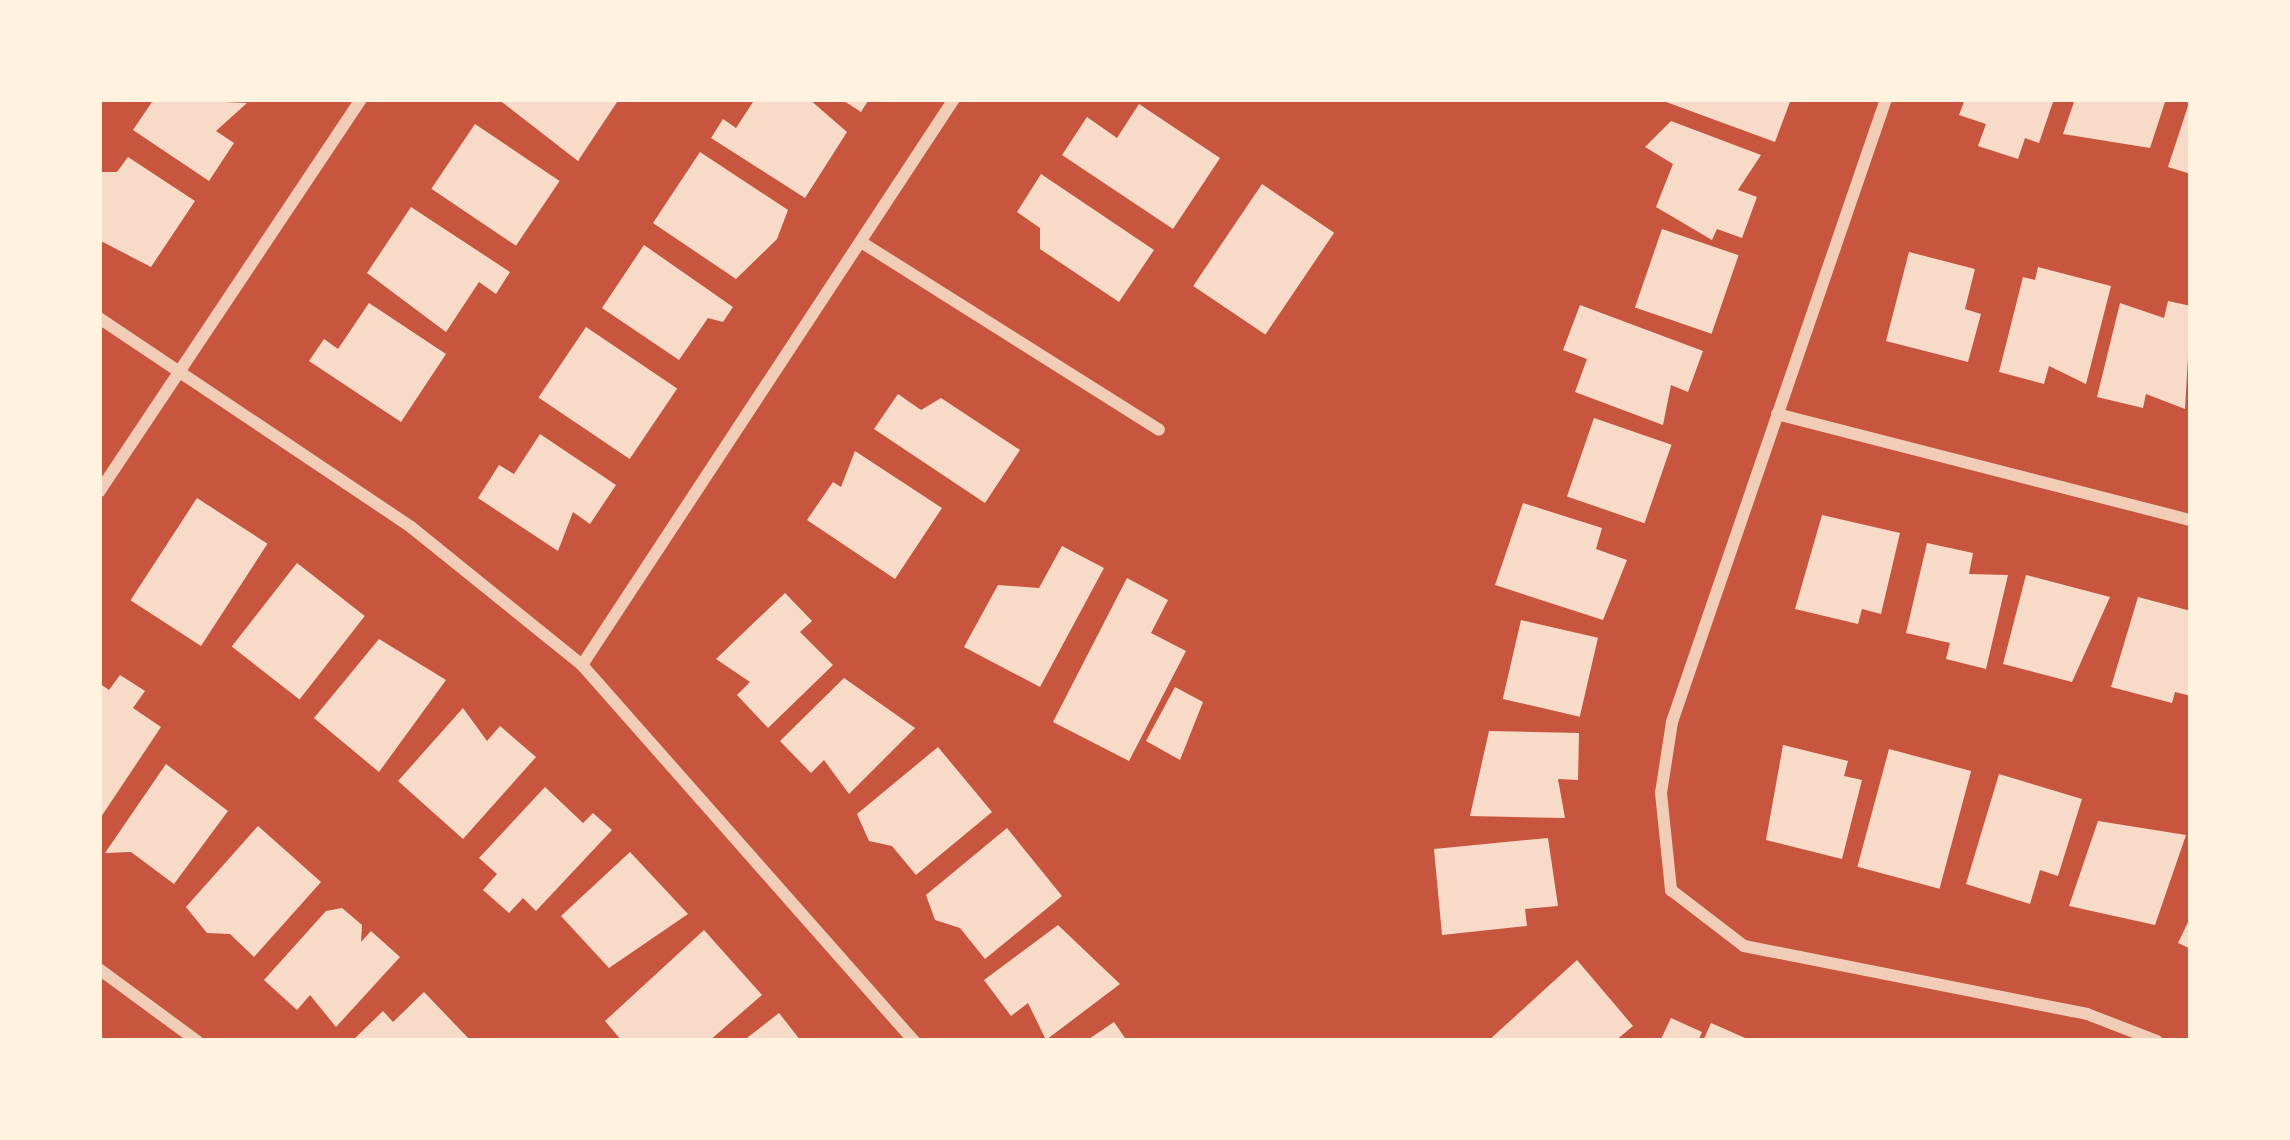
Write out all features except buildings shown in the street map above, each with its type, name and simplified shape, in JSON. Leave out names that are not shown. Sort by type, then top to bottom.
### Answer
[{"type":"street","points":[[99,492],[361,99]]},
{"type":"street","points":[[582,665],[954,99]]},
{"type":"street","points":[[1886,99],[1672,722],[1660,793],[1671,890],[1744,946],[2087,1014],[2157,1041]]},
{"type":"street","points":[[861,242],[1159,430]]},
{"type":"street","points":[[99,318],[412,527],[582,665],[914,1041]]},
{"type":"street","points":[[1778,414],[2191,520]]},
{"type":"street","points":[[99,969],[197,1041]]}]
